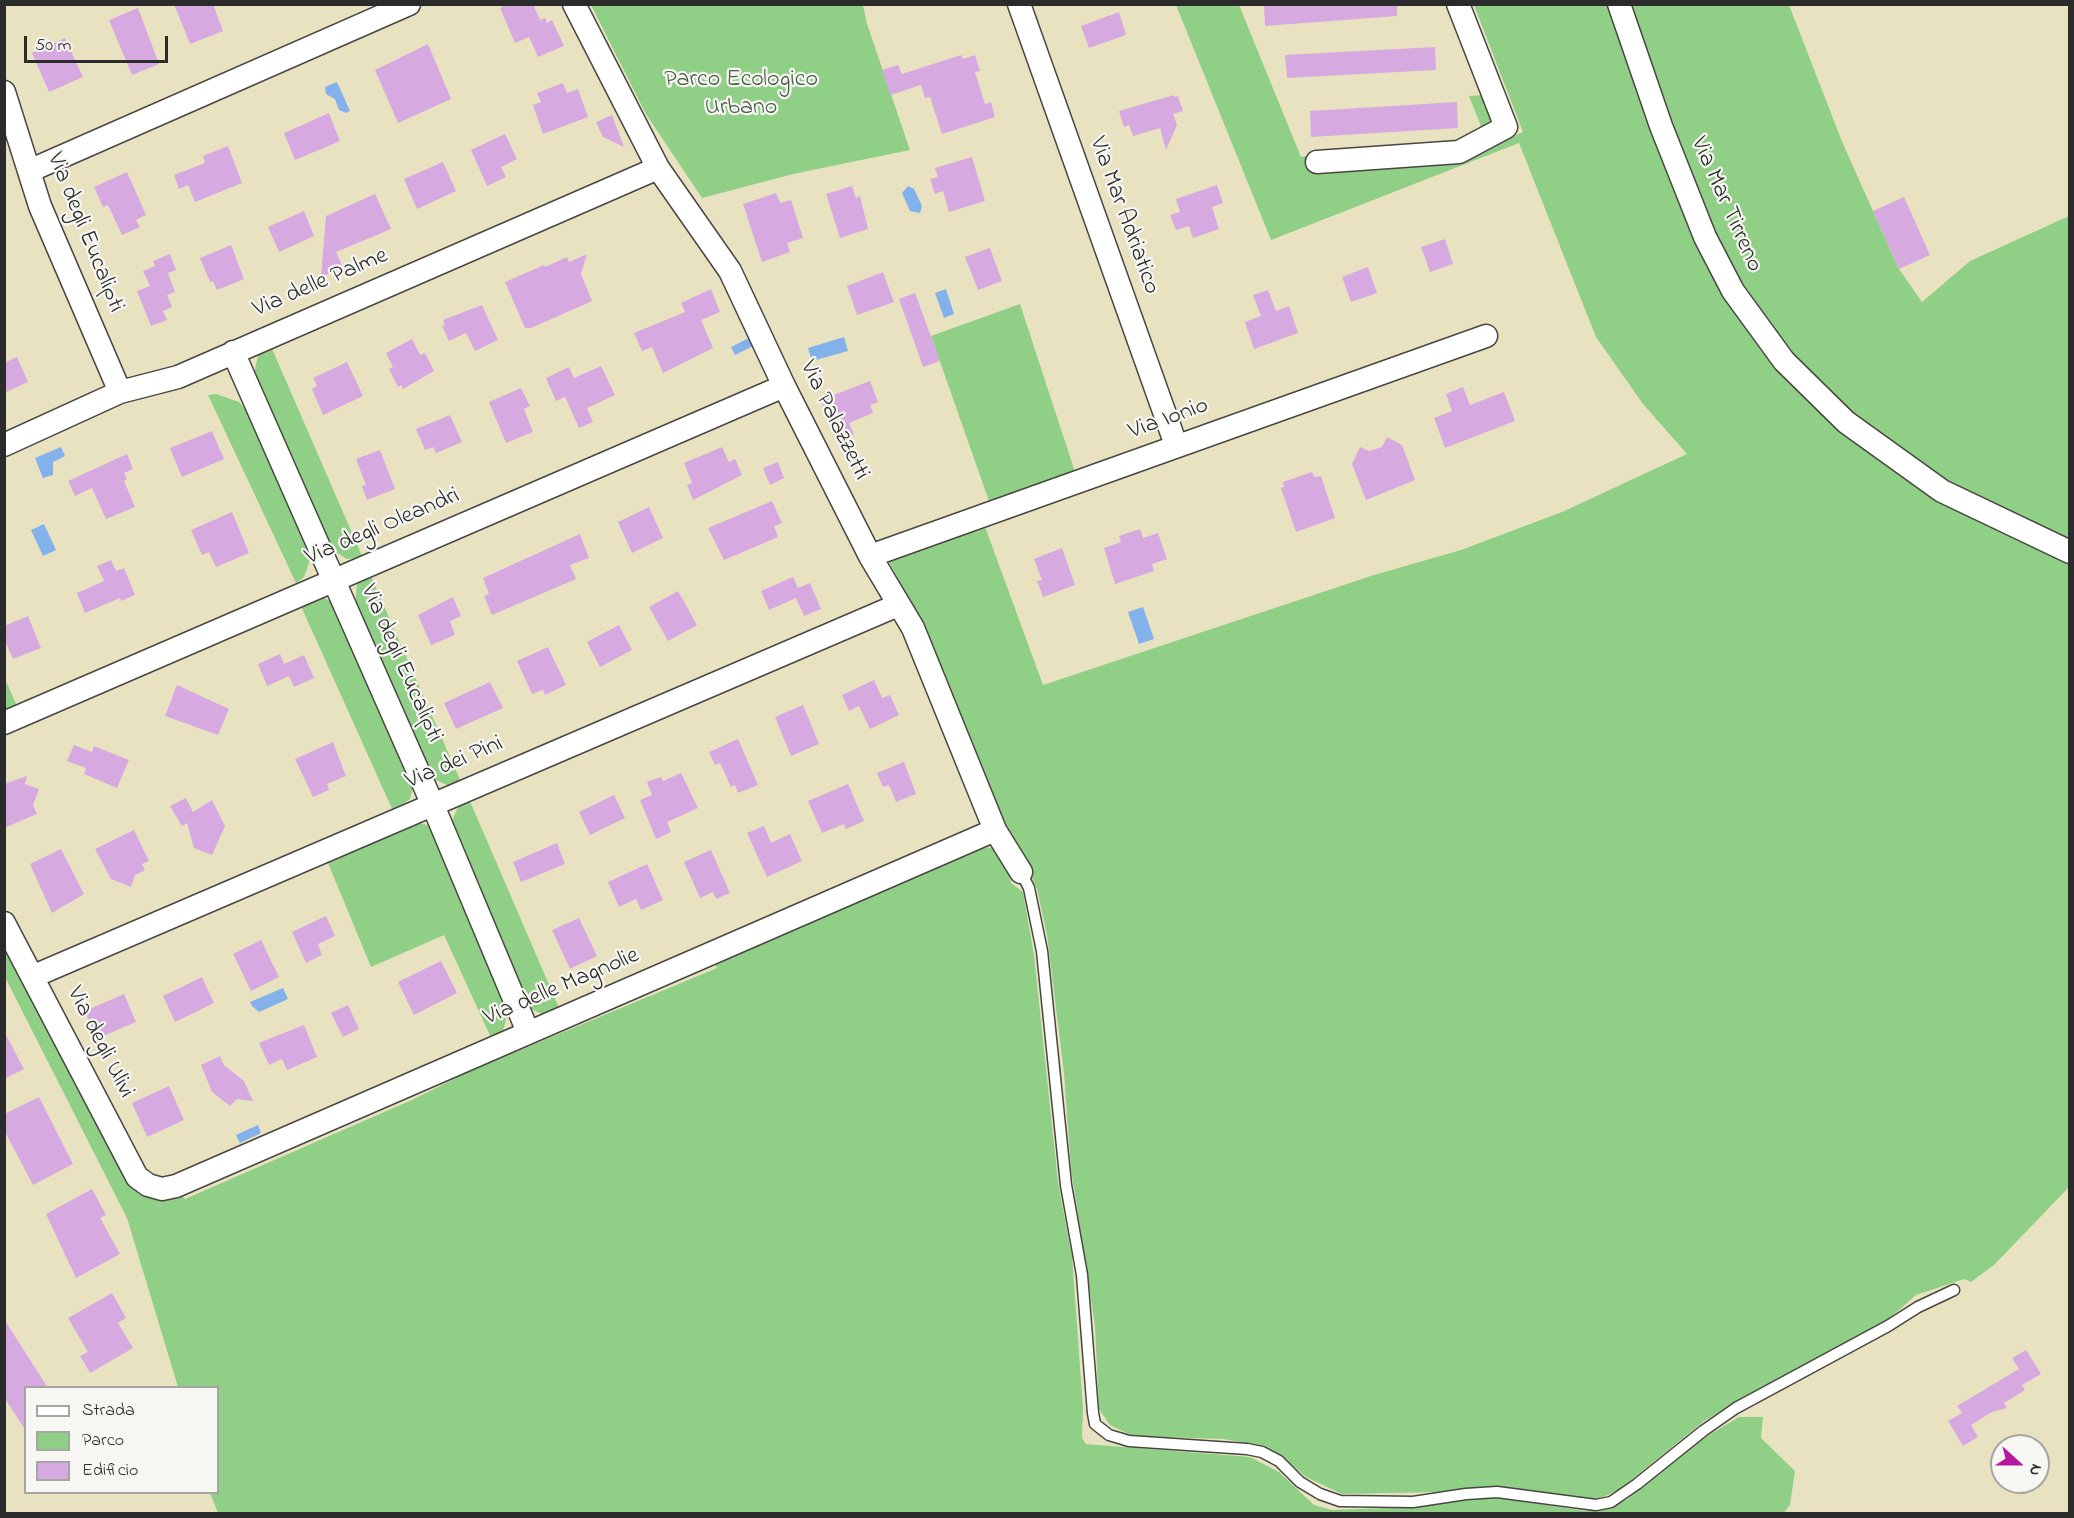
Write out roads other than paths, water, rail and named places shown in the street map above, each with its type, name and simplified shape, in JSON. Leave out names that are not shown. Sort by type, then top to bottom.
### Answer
[{"type":"street","points":[[29,171],[409,4]]},
{"type":"street","name":"Via Palazzetti","points":[[574,4],[658,168],[730,271],[784,386],[870,556],[914,628],[995,830],[1021,873]]},
{"type":"street","name":"Via Mar Adriatico","points":[[1019,4],[1176,445]]},
{"type":"street","points":[[1317,162],[1460,152],[1506,126],[1458,4]]},
{"type":"street","name":"Via Mar Tirreno","points":[[1619,4],[1661,126],[1705,237],[1733,291],[1784,361],[1846,422],[1942,491],[2070,552]]},
{"type":"street","name":"Via degli Eucalipti","points":[[4,92],[40,206],[120,393]]},
{"type":"street","name":"Via delle Palme","points":[[4,445],[120,393],[178,377],[658,168]]},
{"type":"street","name":"Via Ionio","points":[[870,556],[1486,336]]},
{"type":"street","name":"Via degli Eucalipti","points":[[233,352],[432,803],[528,1032]]},
{"type":"street","name":"Via degli Oleandri","points":[[4,723],[784,386]]},
{"type":"street","name":"Via dei Pini","points":[[34,976],[432,803],[898,605]]},
{"type":"street","name":"Via delle Magnolie","points":[[148,1185],[162,1189],[176,1186],[995,830]]},
{"type":"street","name":"Via degli Ulivi","points":[[4,923],[34,976],[137,1177],[148,1185]]},
{"type":"lane","points":[[1021,873],[1029,888],[1042,951],[1066,1185],[1082,1275],[1093,1413],[1095,1424],[1109,1435],[1129,1441],[1262,1452],[1279,1461],[1300,1482],[1320,1494],[1340,1501],[1413,1502],[1497,1492],[1596,1505],[1611,1502],[1630,1489],[1736,1408],[1888,1326],[1918,1307],[1954,1290]]},
{"type":"water","points":[[337,82],[350,111],[346,113],[339,110],[335,99],[326,94],[325,87]]},
{"type":"water","points":[[908,186],[914,189],[922,206],[920,213],[910,211],[902,193]]},
{"type":"water","points":[[946,289],[954,314],[944,318],[935,293]]},
{"type":"water","points":[[844,337],[848,351],[812,361],[808,348]]},
{"type":"water","points":[[749,338],[753,346],[735,355],[731,347]]},
{"type":"water","points":[[61,447],[65,456],[53,462],[53,475],[43,478],[35,458]]},
{"type":"water","points":[[44,524],[56,550],[43,556],[31,530]]},
{"type":"water","points":[[1143,607],[1154,639],[1139,644],[1128,612]]},
{"type":"water","points":[[283,988],[288,999],[259,1012],[250,1002]]},
{"type":"water","points":[[258,1125],[261,1133],[240,1143],[236,1135]]},
{"type":"park label","name":"Parco Ecologico Urbano","points":[[741,95]]}]
